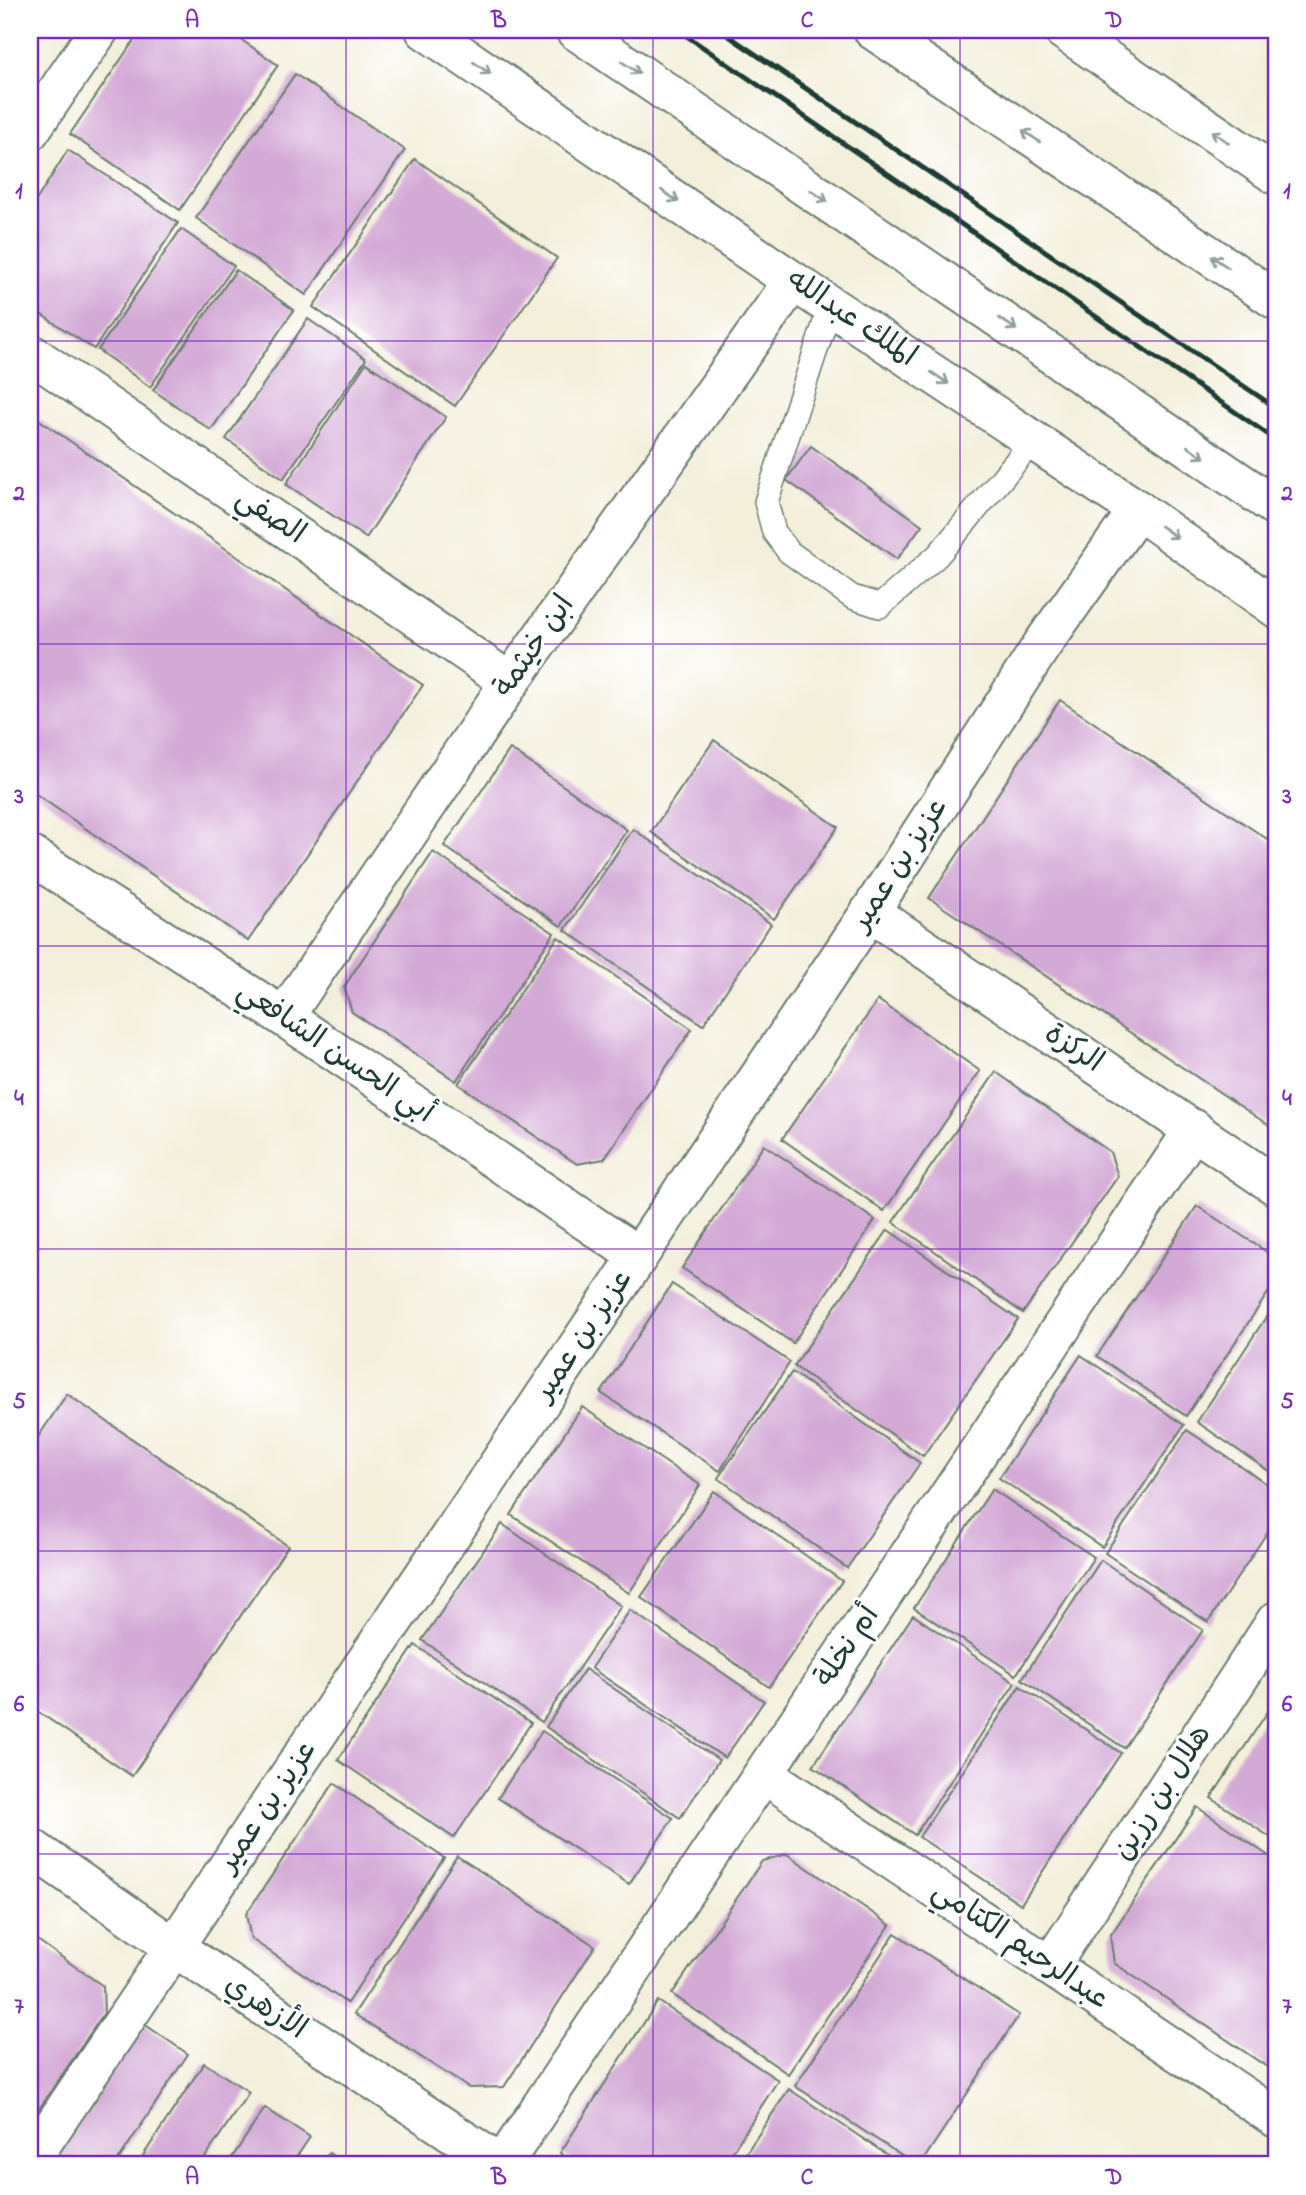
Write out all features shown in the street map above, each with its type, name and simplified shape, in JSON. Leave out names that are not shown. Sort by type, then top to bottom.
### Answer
[{"type":"main road","points":[[30,131],[99,30]]},
{"type":"main road","name":"الملك عبدالله","points":[[425,30],[793,281],[831,303],[1138,510],[1276,608]]},
{"type":"main road","points":[[575,30],[1276,507]]},
{"type":"main road","points":[[873,30],[1276,300]]},
{"type":"main road","points":[[1088,36],[1276,175]]},
{"type":"main road","name":"ابن خيثمة","points":[[284,1017],[510,682],[793,281]]},
{"type":"main road","name":"الصفي","points":[[30,353],[510,682]]},
{"type":"main road","name":"عزيز بن عمير","points":[[30,2161],[870,912],[1042,645],[1138,510]]},
{"type":"main road","name":"أبي الحسن الشافعي","points":[[31,857],[284,1017],[638,1256]]},
{"type":"main road","name":"الركزة","points":[[870,912],[1276,1186]]},
{"type":"main road","name":"أم نخلة","points":[[501,2165],[1194,1129]]},
{"type":"main road","name":"هلال بن رزين","points":[[1050,1966],[1276,1621]]},
{"type":"main road","name":"عبدالرحيم الكتامي","points":[[764,1774],[1276,2118]]},
{"type":"main road","name":"الأزهري","points":[[30,1847],[174,1947],[501,2165]]},
{"type":"lane","points":[[831,303],[766,502],[774,532],[789,552],[852,597],[880,606],[906,584],[938,555],[1033,441]]},
{"type":"building","points":[[141,30],[227,30],[278,65],[180,210],[70,134]]},
{"type":"building","points":[[295,74],[405,150],[306,295],[196,218]]},
{"type":"building","points":[[68,150],[178,223],[94,349],[30,307],[30,210]]},
{"type":"building","points":[[415,159],[557,258],[455,406],[313,307]]},
{"type":"building","points":[[181,229],[234,266],[150,387],[98,350]]},
{"type":"building","points":[[236,270],[294,310],[211,430],[153,390]]},
{"type":"building","points":[[308,319],[366,359],[283,479],[226,439]]},
{"type":"building","points":[[366,363],[446,417],[366,538],[286,484]]},
{"type":"building","points":[[38,419],[423,685],[248,941],[30,790],[30,432]]},
{"type":"building","points":[[811,446],[922,525],[897,559],[786,480]]},
{"type":"building","points":[[1060,700],[1276,845],[1276,1130],[929,898]]},
{"type":"building","points":[[714,740],[838,827],[774,919],[651,832]]},
{"type":"building","points":[[510,749],[627,830],[561,926],[444,846]]},
{"type":"building","points":[[633,829],[771,924],[703,1025],[565,930]]},
{"type":"building","points":[[433,852],[554,933],[456,1081],[352,1012],[344,987]]},
{"type":"building","points":[[558,937],[692,1029],[604,1159],[577,1164],[458,1084]]},
{"type":"building","points":[[878,1000],[980,1071],[884,1211],[782,1139]]},
{"type":"building","points":[[996,1072],[1110,1152],[1118,1176],[1023,1313],[893,1222]]},
{"type":"building","points":[[764,1145],[875,1220],[793,1343],[682,1268]]},
{"type":"building","points":[[1197,1206],[1276,1258],[1276,1281],[1186,1416],[1097,1356]]},
{"type":"building","points":[[888,1230],[1018,1319],[923,1456],[794,1366]]},
{"type":"building","points":[[672,1284],[790,1362],[720,1471],[601,1393]]},
{"type":"building","points":[[1276,1302],[1276,1476],[1197,1422]]},
{"type":"building","points":[[1081,1355],[1184,1425],[1102,1547],[999,1478]]},
{"type":"building","points":[[792,1372],[920,1463],[847,1568],[718,1478]]},
{"type":"building","points":[[67,1394],[288,1546],[132,1776],[30,1706],[30,1449]]},
{"type":"building","points":[[582,1407],[700,1485],[629,1593],[511,1515]]},
{"type":"building","points":[[1187,1430],[1276,1490],[1276,1519],[1208,1622],[1105,1553]]},
{"type":"building","points":[[992,1489],[1094,1557],[1016,1675],[914,1608]]},
{"type":"building","points":[[714,1491],[842,1581],[769,1687],[641,1597]]},
{"type":"building","points":[[502,1524],[621,1606],[542,1722],[422,1640]]},
{"type":"building","points":[[1101,1560],[1203,1630],[1124,1748],[1022,1679]]},
{"type":"building","points":[[630,1610],[764,1701],[725,1758],[591,1668]]},
{"type":"building","points":[[913,1615],[1015,1683],[915,1835],[813,1766]]},
{"type":"building","points":[[415,1645],[531,1723],[454,1838],[338,1760]]},
{"type":"building","points":[[585,1669],[719,1760],[680,1818],[546,1727]]},
{"type":"building","points":[[1020,1686],[1121,1753],[1021,1904],[919,1837]]},
{"type":"building","points":[[1276,1699],[1276,1841],[1211,1798]]},
{"type":"building","points":[[542,1731],[673,1818],[629,1884],[498,1798]]},
{"type":"building","points":[[334,1783],[444,1858],[347,2003],[251,1939],[246,1914]]},
{"type":"building","points":[[1197,1807],[1276,1861],[1276,2073],[1114,1963],[1110,1936]]},
{"type":"building","points":[[787,1854],[890,1925],[788,2074],[672,1994],[762,1861]]},
{"type":"building","points":[[457,1856],[595,1946],[504,2087],[469,2088],[354,2014]]},
{"type":"building","points":[[895,1933],[1019,2015],[920,2165],[916,2165],[795,2086]]},
{"type":"building","points":[[30,1935],[103,1986],[104,2013],[30,2122]]},
{"type":"building","points":[[658,2001],[778,2080],[724,2165],[578,2165],[560,2153]]},
{"type":"building","points":[[144,2024],[188,2054],[115,2165],[69,2165],[56,2157]]},
{"type":"building","points":[[204,2063],[249,2092],[200,2165],[137,2165]]},
{"type":"building","points":[[789,2089],[902,2165],[738,2165]]},
{"type":"building","points":[[265,2108],[310,2137],[291,2165],[227,2165]]},
{"type":"building","points":[[329,2153],[347,2165],[321,2165]]},
{"type":"railway","points":[[678,30],[1276,440]]},
{"type":"railway","points":[[720,30],[1276,408]]}]
